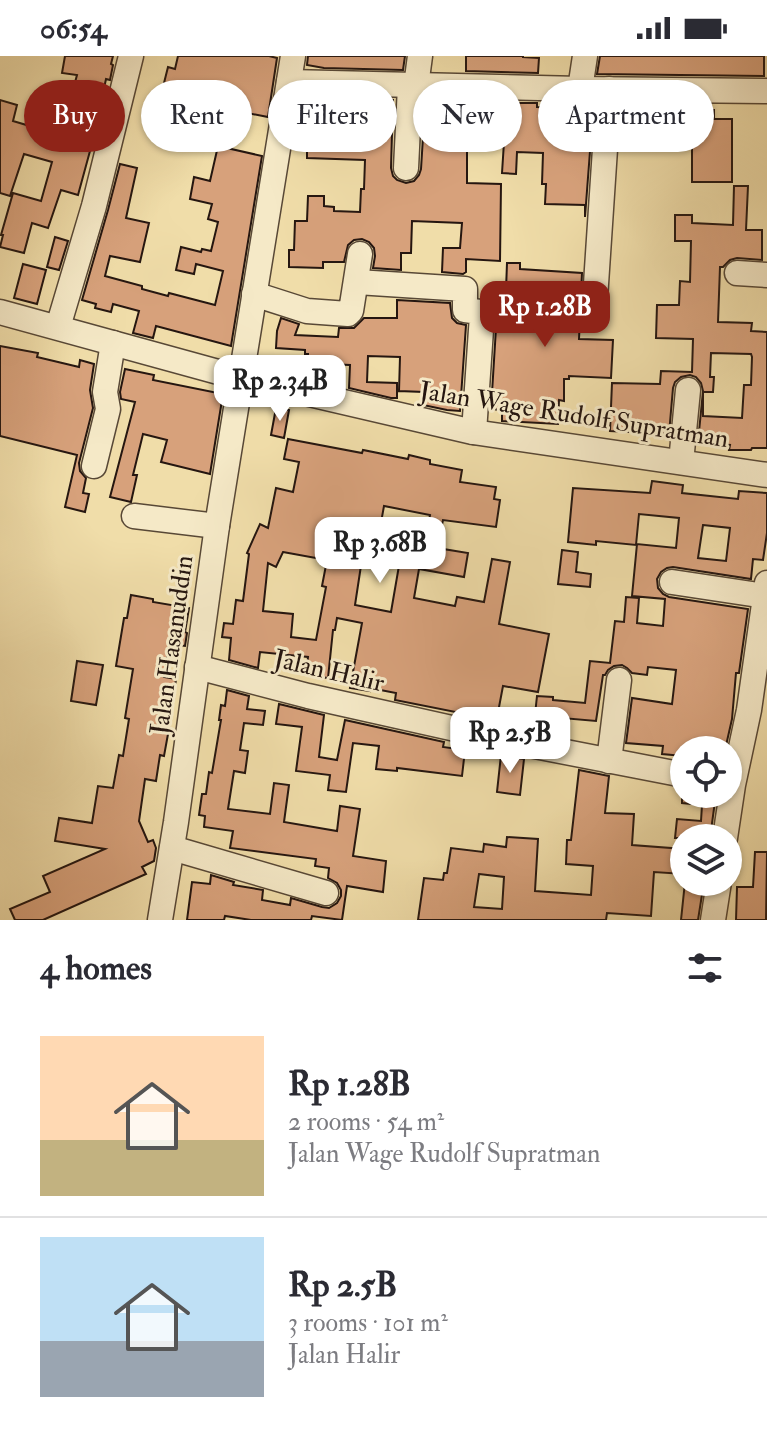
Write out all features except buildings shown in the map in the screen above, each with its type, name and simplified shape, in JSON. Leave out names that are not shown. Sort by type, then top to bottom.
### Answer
[{"type":"street","points":[[58,327],[94,206],[131,56]]},
{"type":"street","name":"Jalan Hasanuddin","points":[[289,80],[293,56]]},
{"type":"street","points":[[414,80],[420,56]]},
{"type":"street","points":[[581,80],[585,56]]},
{"type":"street","points":[[397,85],[413,86],[406,168]]},
{"type":"street","points":[[714,90],[767,91]]},
{"type":"street","name":"Jalan Hasanuddin","points":[[160,920],[217,526],[277,152]]},
{"type":"street","points":[[595,299],[605,152]]},
{"type":"street","points":[[254,294],[300,308],[348,314],[357,282],[360,254]]},
{"type":"street","points":[[737,273],[767,275]]},
{"type":"street","points":[[357,282],[465,289],[465,310],[482,315],[474,432]]},
{"type":"street","name":"Jalan Wage Rudolf Supratman","points":[[0,312],[240,378],[474,432],[767,475]]},
{"type":"street","points":[[94,466],[108,409],[105,392],[113,343]]},
{"type":"street","points":[[681,462],[688,390]]},
{"type":"street","points":[[134,516],[217,526]]},
{"type":"street","points":[[672,582],[766,590],[742,739]]},
{"type":"street","name":"Jalan Halir","points":[[197,667],[308,696],[514,742],[670,772]]},
{"type":"street","points":[[609,761],[619,680]]},
{"type":"street","points":[[172,848],[326,893]]},
{"type":"street","points":[[713,920],[717,896]]}]
